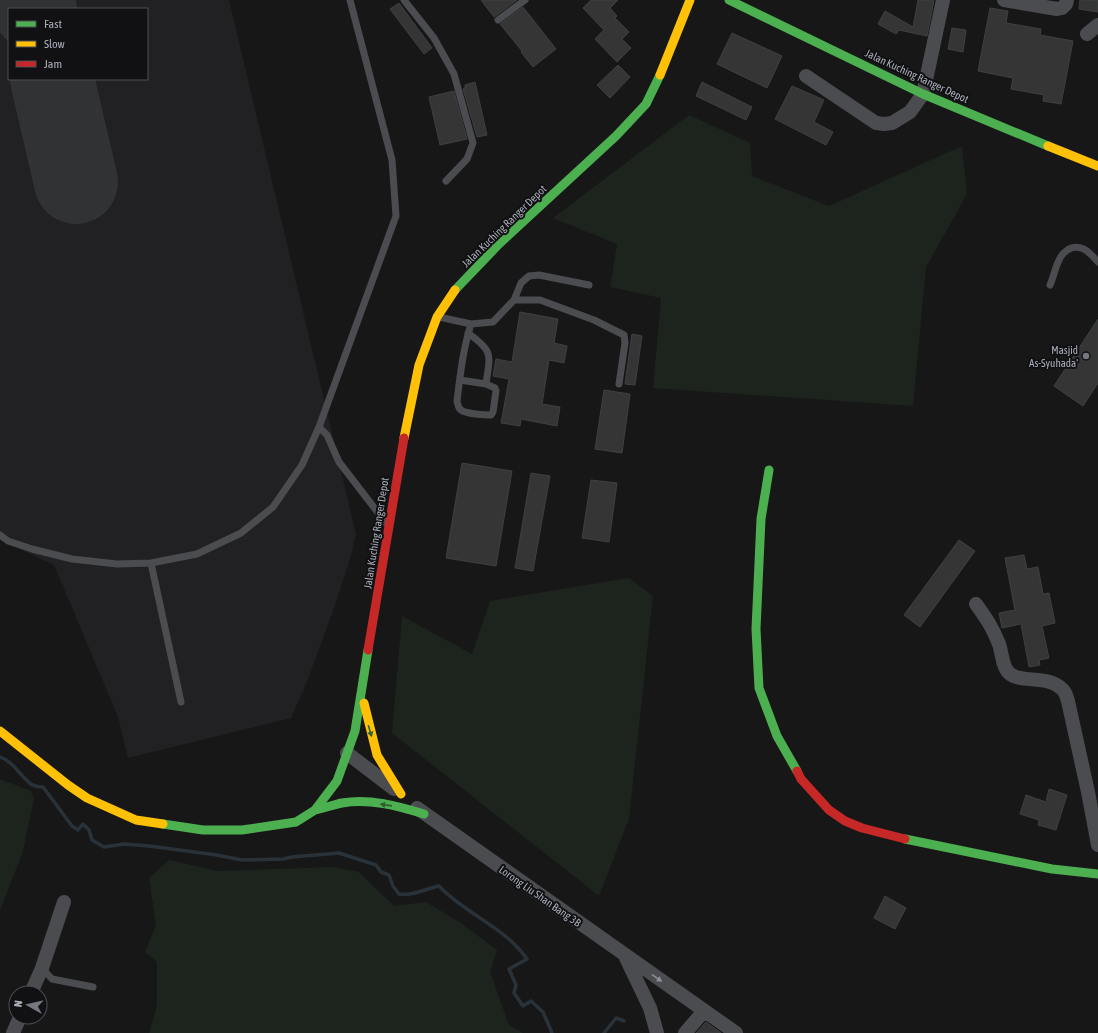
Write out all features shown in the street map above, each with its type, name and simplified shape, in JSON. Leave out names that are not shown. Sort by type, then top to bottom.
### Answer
[{"type":"street","name":"Jalan Kuching Ranger Depot","points":[[0,731],[68,785],[87,798],[136,820],[203,830],[242,830],[296,822],[316,810],[337,781],[355,731],[407,420],[419,365],[437,317],[455,290],[499,244],[616,136],[646,104],[665,64],[690,0]]},
{"type":"street","name":"Jalan Kuching Ranger Depot","points":[[729,0],[744,3],[923,94],[1098,166]]},
{"type":"street","points":[[806,76],[876,123],[884,124],[892,122],[910,112],[923,94],[943,0]]},
{"type":"street","points":[[1004,0],[1056,9],[1062,8],[1066,4],[1067,0]]},
{"type":"street","points":[[769,470],[761,519],[756,629],[759,688],[777,736],[801,779],[829,810],[845,821],[862,828],[914,842],[1003,860],[1052,869],[1098,874]]},
{"type":"street","points":[[976,604],[991,624],[1000,645],[1009,673],[1019,678],[1038,679],[1053,683],[1064,690],[1068,701],[1098,845]]},
{"type":"street","points":[[362,693],[368,723],[378,755],[401,794]]},
{"type":"street","name":"Lorong Liu Shan Bang 3B","points":[[347,753],[401,794],[424,814],[736,1033]]},
{"type":"street","points":[[316,810],[343,804],[369,803],[404,808],[424,814]]},
{"type":"street","points":[[35,985],[42,968],[64,902]]},
{"type":"street","points":[[625,956],[650,1008],[657,1033]]},
{"type":"street","points":[[685,1033],[704,1011]]},
{"type":"lane","points":[[0,536],[8,541],[32,550],[72,559],[117,564],[151,563],[197,554],[241,533],[273,508],[302,465],[319,427],[396,216],[392,160],[350,0]]},
{"type":"lane","points":[[404,0],[434,38],[454,74],[473,144],[468,159],[446,181]]},
{"type":"lane","points":[[498,20],[525,0]]},
{"type":"lane","points":[[1050,285],[1061,256],[1065,251],[1074,247],[1082,247],[1098,262]]},
{"type":"lane","points":[[437,317],[471,324],[493,322],[514,300],[521,283],[529,276],[540,274],[589,285]]},
{"type":"lane","points":[[514,300],[540,300],[594,320],[624,335],[625,343],[619,384]]},
{"type":"lane","points":[[460,380],[486,384],[495,388],[496,391],[493,412],[491,415],[485,416],[462,411],[458,407],[457,401],[460,380],[468,333],[471,324]]},
{"type":"lane","points":[[468,333],[482,343],[490,358],[486,384]]},
{"type":"lane","points":[[319,427],[327,435],[339,462],[389,526]]},
{"type":"lane","points":[[151,563],[181,702]]},
{"type":"lane","points":[[42,968],[52,979],[93,987]]},
{"type":"shaded area","points":[[0,0],[229,0],[356,534],[351,556],[334,608],[308,679],[291,718],[128,758],[118,717],[54,565],[0,540]]},
{"type":"shaded area","points":[[689,115],[750,143],[752,176],[829,206],[962,146],[967,194],[926,267],[913,406],[653,388],[661,298],[610,287],[617,244],[553,218]]},
{"type":"shaded area","points":[[629,578],[653,596],[629,819],[599,896],[392,733],[402,616],[472,654],[490,601]]},
{"type":"shaded area","points":[[0,779],[31,791],[34,798],[23,851],[0,911]]},
{"type":"shaded area","points":[[169,860],[218,871],[333,867],[359,872],[394,906],[426,902],[461,923],[497,950],[490,972],[509,1025],[523,1033],[149,1033],[157,1006],[157,962],[145,952],[156,925],[149,878]]},
{"type":"building","points":[[481,0],[517,0],[494,17]]},
{"type":"building","points":[[591,0],[618,0],[610,8],[617,16],[615,18],[629,32],[622,39],[631,48],[617,62],[595,39],[604,30],[583,8]]},
{"type":"building","points":[[918,0],[934,0],[927,36],[899,30],[896,34],[878,24],[885,11],[913,27]]},
{"type":"building","points":[[1080,0],[1098,0],[1098,12],[1079,9]]},
{"type":"building","points":[[399,3],[432,48],[424,54],[390,9]]},
{"type":"building","points":[[523,7],[556,49],[533,67],[500,24]]},
{"type":"building","points":[[990,8],[1008,11],[1006,23],[1041,29],[1040,35],[1073,41],[1061,104],[1043,101],[1044,95],[1011,89],[1013,78],[978,71]]},
{"type":"building","points":[[952,28],[966,30],[963,52],[948,49]]},
{"type":"building","points":[[732,33],[782,56],[767,88],[717,64]]},
{"type":"building","points":[[618,65],[630,77],[610,98],[597,85]]},
{"type":"building","points":[[475,82],[487,135],[477,137],[463,89],[465,88],[465,85]]},
{"type":"building","points":[[702,82],[752,107],[746,120],[696,96]]},
{"type":"building","points":[[792,86],[824,100],[814,122],[833,132],[826,145],[775,119]]},
{"type":"building","points":[[454,91],[467,139],[440,145],[429,97]]},
{"type":"building","points":[[520,312],[558,319],[554,343],[567,346],[564,363],[549,360],[542,404],[560,407],[557,426],[521,419],[520,426],[501,423],[509,379],[493,376],[496,359],[512,362]]},
{"type":"building","name":"Masjid As-Syuhada'","points":[[1098,319],[1098,383],[1083,406],[1054,386]]},
{"type":"building","points":[[632,334],[642,336],[635,385],[625,384]]},
{"type":"building","points":[[604,390],[630,394],[622,453],[595,449]]},
{"type":"building","points":[[462,463],[512,471],[496,566],[446,558]]},
{"type":"building","points":[[531,473],[550,476],[533,571],[515,568]]},
{"type":"building","points":[[591,480],[617,483],[609,542],[582,538]]},
{"type":"building","points":[[959,540],[975,551],[920,627],[904,615]]},
{"type":"building","points":[[1024,555],[1027,569],[1038,567],[1043,594],[1049,593],[1055,623],[1042,626],[1049,658],[1039,660],[1040,665],[1029,667],[1021,624],[1002,628],[999,613],[1015,610],[1005,558]]},
{"type":"building","points":[[1049,789],[1067,795],[1056,830],[1038,825],[1039,820],[1020,814],[1026,795],[1046,802]]},
{"type":"building","points":[[885,896],[906,908],[895,929],[874,918]]},
{"type":"building","points":[[706,1022],[721,1033],[696,1033]]},
{"type":"waterway","points":[[0,757],[9,762],[31,784],[43,787],[72,826],[78,830],[83,824],[89,830],[92,840],[104,847],[124,844],[149,846],[217,855],[242,860],[283,859],[339,853],[376,865],[381,872],[389,875],[393,886],[399,894],[414,893],[439,886],[449,896],[508,938],[527,959],[509,969],[516,985],[514,993],[523,1006],[531,1001],[543,1012],[552,1033]]},
{"type":"waterway","points":[[604,1033],[616,1018],[624,1021]]},
{"type":"taxiway","points":[[29,0],[33,8]]},
{"type":"runway","points":[[33,0],[35,8]]},
{"type":"runway","points":[[52,80],[76,182]]},
{"type":"traffic: fast","points":[[729,0],[923,94],[1048,146]]},
{"type":"traffic: fast","points":[[455,290],[499,244],[616,136],[646,104],[660,75]]},
{"type":"traffic: fast","points":[[769,470],[761,519],[756,629],[759,688],[777,736],[797,771]]},
{"type":"traffic: fast","points":[[163,824],[203,830],[242,830],[296,822],[315,810],[337,781],[355,731],[368,650]]},
{"type":"traffic: fast","points":[[315,810],[342,803],[363,801],[394,806],[424,814]]},
{"type":"traffic: fast","points":[[905,839],[1052,869],[1098,874]]},
{"type":"traffic: slow","points":[[660,75],[690,0]]},
{"type":"traffic: slow","points":[[1048,146],[1098,166]]},
{"type":"traffic: slow","points":[[404,438],[419,365],[437,317],[455,290]]},
{"type":"traffic: slow","points":[[364,703],[377,755],[401,794]]},
{"type":"traffic: slow","points":[[0,731],[68,785],[87,798],[136,820],[163,824]]},
{"type":"traffic: jam","points":[[368,650],[404,438]]},
{"type":"traffic: jam","points":[[797,771],[801,779],[829,810],[845,821],[862,828],[905,839]]},
{"type":"place","name":"Masjid As-Syuhada'","points":[[1086,356]]}]
